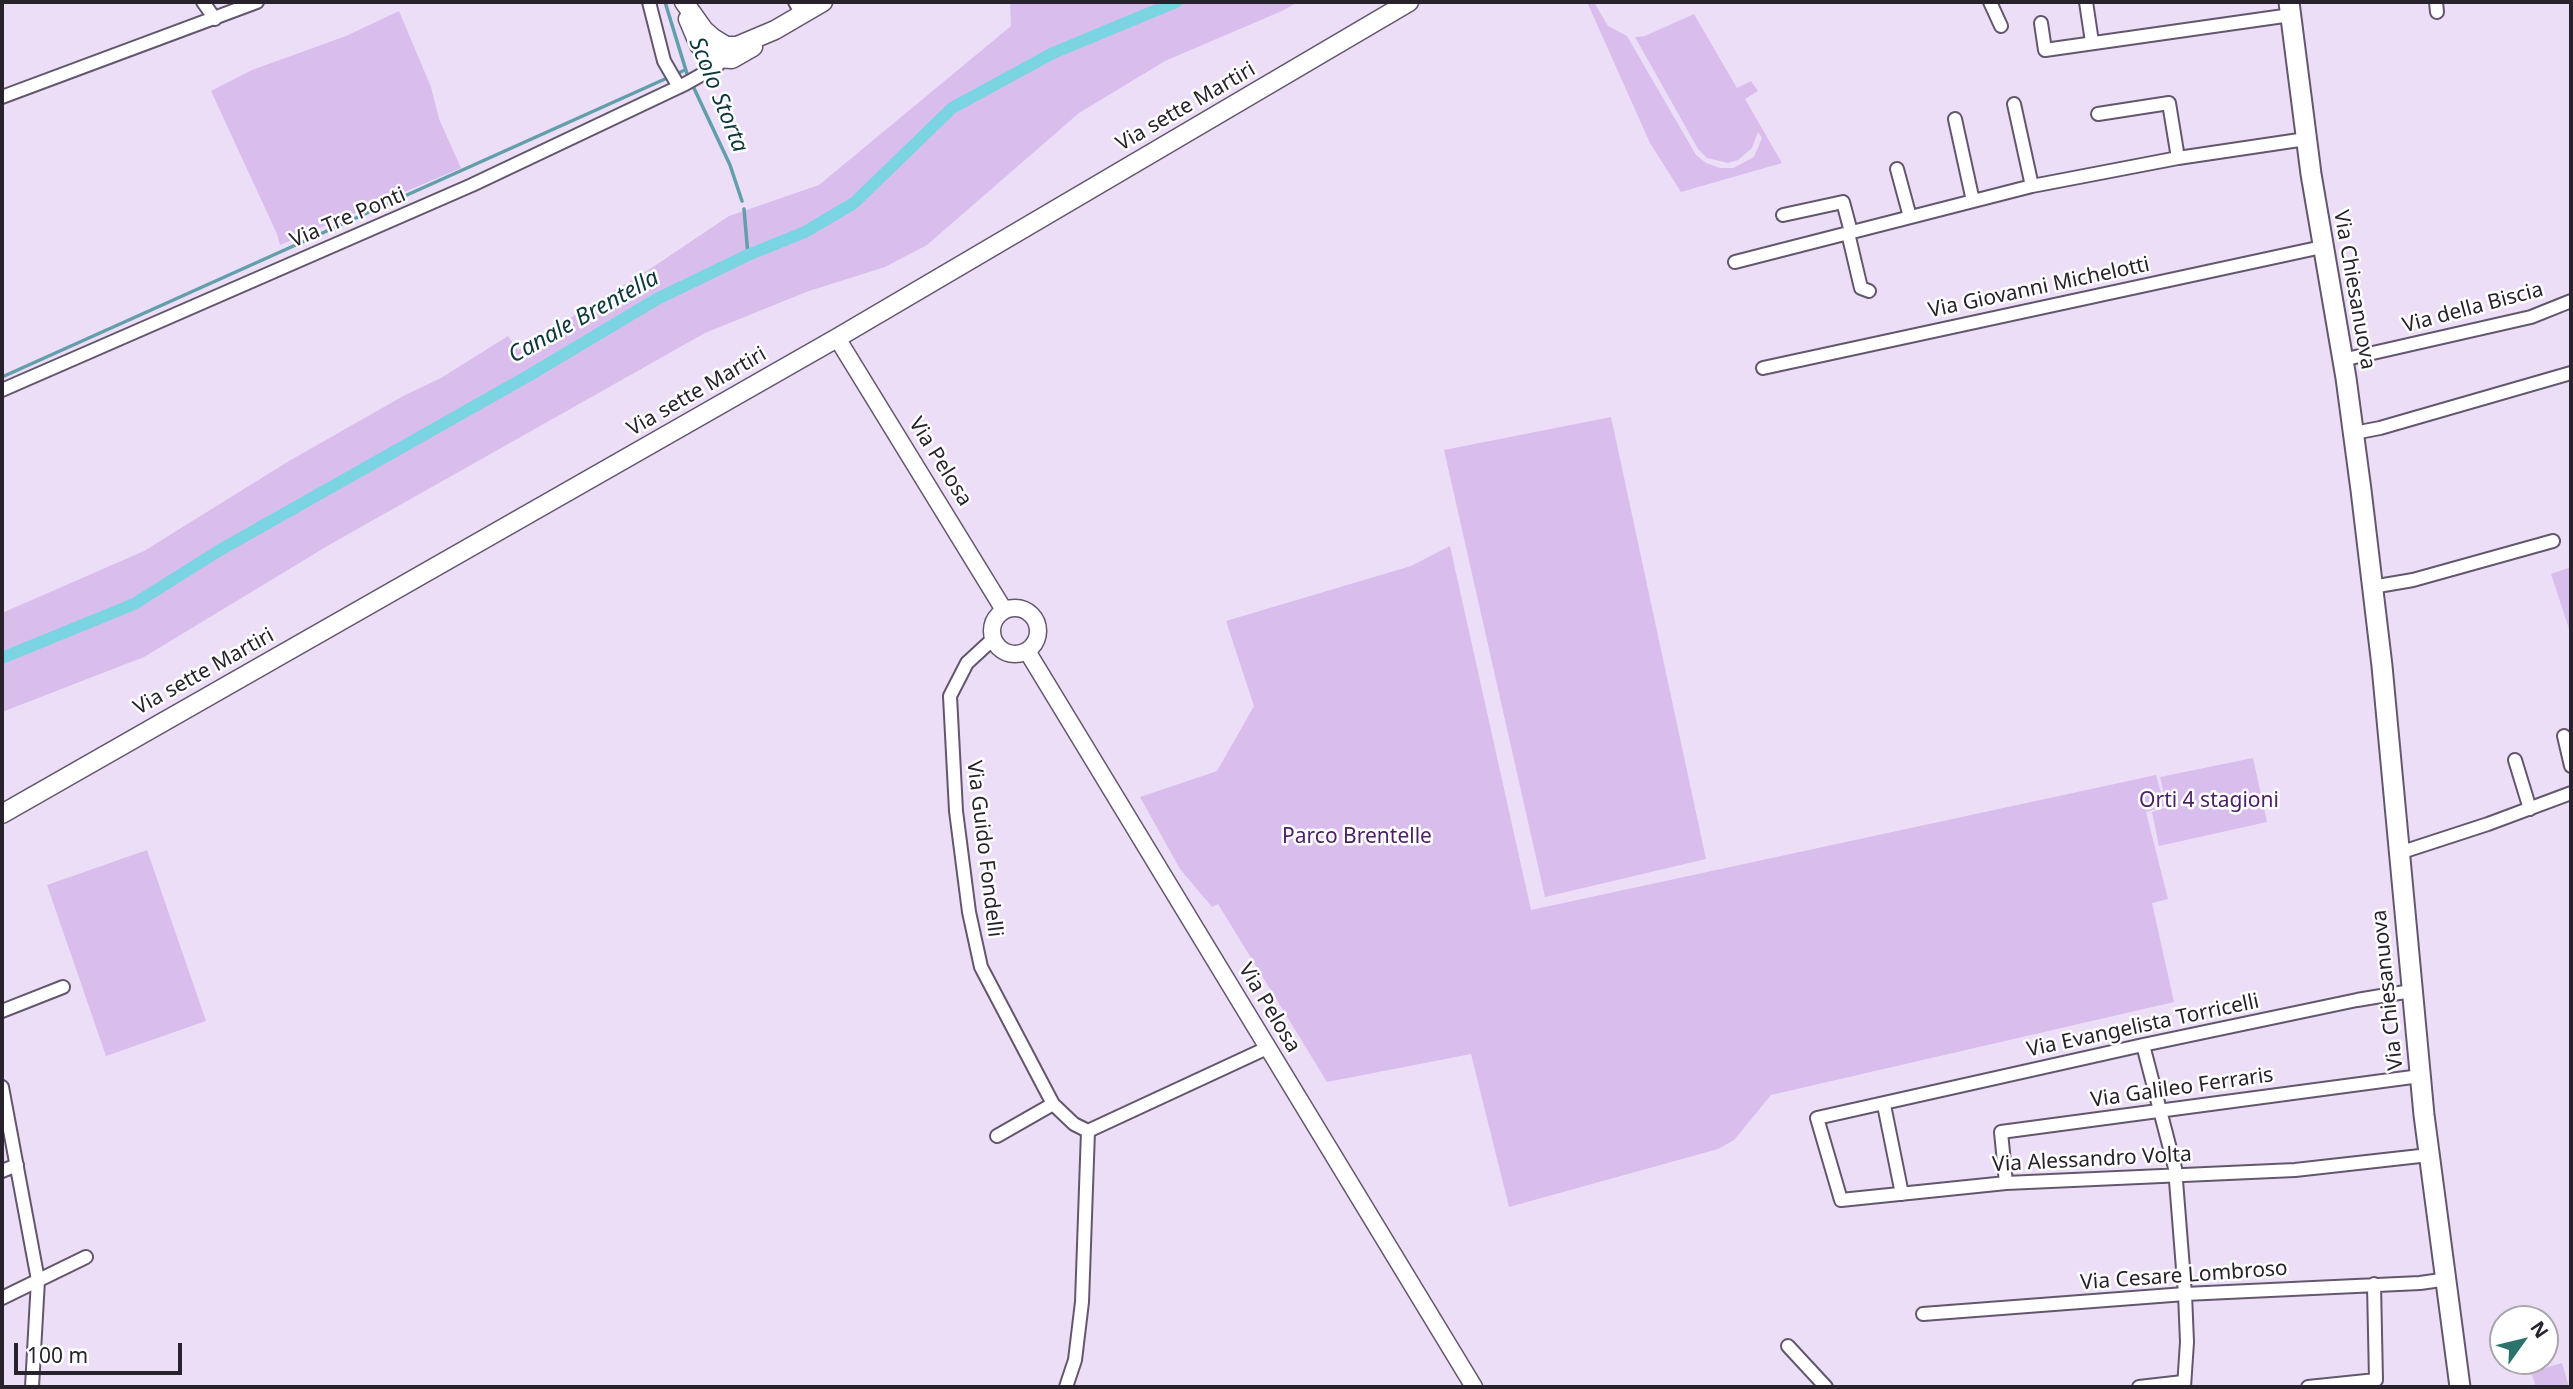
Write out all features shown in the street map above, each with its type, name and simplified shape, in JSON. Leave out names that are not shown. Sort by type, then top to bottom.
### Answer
[{"type":"main road","points":[[684,2],[699,46],[707,54],[722,59],[732,59],[743,53],[775,30],[799,8],[822,2]]},
{"type":"main road","points":[[684,2],[704,30],[726,46],[737,46],[775,30]]},
{"type":"main road","name":"Via sette Martiri","points":[[2,814],[837,338],[1409,2]]},
{"type":"main road","name":"Via Chiesanuova","points":[[2290,8],[2322,247],[2354,433],[2382,666],[2420,1076],[2460,1387]]},
{"type":"street","points":[[203,2],[215,19]]},
{"type":"street","points":[[2,97],[257,2]]},
{"type":"street","points":[[649,2],[664,61],[669,69],[689,81]]},
{"type":"street","points":[[1990,2],[2001,26]]},
{"type":"street","points":[[2086,2],[2092,42]]},
{"type":"street","points":[[2041,23],[2045,50],[2290,8]]},
{"type":"street","points":[[689,81],[691,29]]},
{"type":"street","points":[[713,38],[723,54],[722,59]]},
{"type":"street","points":[[689,81],[717,66],[730,49],[737,46]]},
{"type":"street","name":"Via Tre Ponti","points":[[2,390],[472,185],[689,81]]},
{"type":"street","points":[[2098,114],[2169,103],[2178,158]]},
{"type":"street","points":[[2014,104],[2032,186]]},
{"type":"street","points":[[1955,119],[1973,201]]},
{"type":"street","points":[[1735,262],[2032,186],[2178,158],[2306,139]]},
{"type":"street","points":[[1897,169],[1910,217]]},
{"type":"street","points":[[1783,215],[1843,202],[1861,288],[1869,291]]},
{"type":"street","name":"Via Giovanni Michelotti","points":[[1763,368],[2322,247]]},
{"type":"street","name":"Via della Biscia","points":[[2342,360],[2531,317],[2571,301]]},
{"type":"street","name":"Via Pelosa","points":[[837,338],[1004,611]]},
{"type":"street","points":[[2354,433],[2381,428],[2571,373]]},
{"type":"street","points":[[2372,587],[2413,580],[2553,541]]},
{"type":"street","points":[[1018,608],[1028,611],[1035,618],[1037,639],[1027,651],[1009,653],[1002,650],[993,639],[994,621],[1004,611],[1018,608]]},
{"type":"street","name":"Via Guido Fondelli","points":[[993,639],[967,663],[950,696],[956,811],[969,912],[981,967],[1053,1104],[1074,1124],[1088,1131]]},
{"type":"street","name":"Via Pelosa","points":[[1027,651],[1474,1387]]},
{"type":"street","points":[[2564,736],[2571,766]]},
{"type":"street","points":[[2515,760],[2530,809]]},
{"type":"street","points":[[2399,853],[2571,793]]},
{"type":"street","points":[[2,1011],[63,987]]},
{"type":"street","name":"Via Evangelista Torricelli","points":[[1816,1118],[1884,1105],[2143,1045],[2411,991]]},
{"type":"street","points":[[2139,1387],[2183,1385],[2187,1342],[2176,1175],[2143,1045]]},
{"type":"street","points":[[1066,1387],[1075,1360],[1082,1302],[1088,1131],[1267,1048]]},
{"type":"street","name":"Via Galileo Ferraris","points":[[2006,1183],[2001,1132],[2420,1076]]},
{"type":"street","points":[[2,1087],[38,1280],[32,1387]]},
{"type":"street","points":[[997,1136],[1053,1104]]},
{"type":"street","points":[[1884,1105],[1902,1194]]},
{"type":"street","name":"Via Alessandro Volta","points":[[1816,1118],[1841,1200],[2006,1183],[2295,1170],[2430,1155]]},
{"type":"street","points":[[2,1171],[17,1166]]},
{"type":"street","points":[[2,1298],[86,1257]]},
{"type":"street","name":"Via Cesare Lombroso","points":[[1923,1314],[2185,1294],[2420,1283],[2448,1279]]},
{"type":"street","points":[[2308,1387],[2376,1380],[2374,1284]]},
{"type":"street","points":[[1788,1346],[1826,1387]]},
{"type":"green space","points":[[1010,2],[1298,2],[1165,61],[1079,113],[927,245],[885,267],[809,291],[705,333],[329,545],[144,657],[2,712],[2,613],[144,551],[289,461],[405,395],[441,378],[508,336],[518,350],[650,269],[729,216],[819,185],[1011,26]]},
{"type":"green space","points":[[1587,2],[1594,2],[1608,26],[1627,36],[1696,155],[1706,163],[1720,168],[1733,168],[1754,157],[1762,138],[1758,132],[1752,148],[1738,160],[1728,163],[1707,158],[1698,149],[1635,37],[1645,36],[1694,14],[1737,88],[1751,81],[1758,91],[1745,99],[1782,163],[1681,192],[1650,143]]},
{"type":"green space","points":[[399,11],[431,87],[439,119],[461,168],[280,245],[211,91],[252,70],[346,36]]},
{"type":"green space","points":[[1611,417],[1706,859],[1545,897],[1444,450]]},
{"type":"green space","name":"Parco Brentelle","points":[[1450,546],[1531,910],[2156,775],[2165,806],[2146,812],[2168,899],[2152,903],[2174,1002],[1771,1095],[1734,1140],[1718,1149],[1509,1207],[1471,1054],[1327,1082],[1218,904],[1212,907],[1180,869],[1140,797],[1217,771],[1254,706],[1226,621],[1411,566]]},
{"type":"green space","points":[[2571,567],[2571,635],[2551,574]]},
{"type":"green space","name":"Orti 4 stagioni","points":[[2253,758],[2267,822],[2159,846],[2152,812],[2167,807],[2160,777]]},
{"type":"green space","points":[[147,850],[206,1021],[106,1056],[47,885]]},
{"type":"green space","points":[[2562,1363],[2569,1387],[2536,1387],[2532,1375],[2559,1375],[2559,1364]]},
{"type":"waterway","name":"Scolo Storta","points":[[665,2],[688,77]]},
{"type":"waterway","name":"Canale Brentella","points":[[2,658],[134,604],[220,550],[528,376],[657,299],[748,255],[805,232],[854,203],[952,108],[1053,53],[1176,2]]},
{"type":"waterway","points":[[2,377],[685,70]]},
{"type":"waterway","name":"Scolo Storta","points":[[692,84],[730,165],[742,201]]},
{"type":"waterway","name":"Scolo Storta","points":[[744,209],[748,255]]}]
